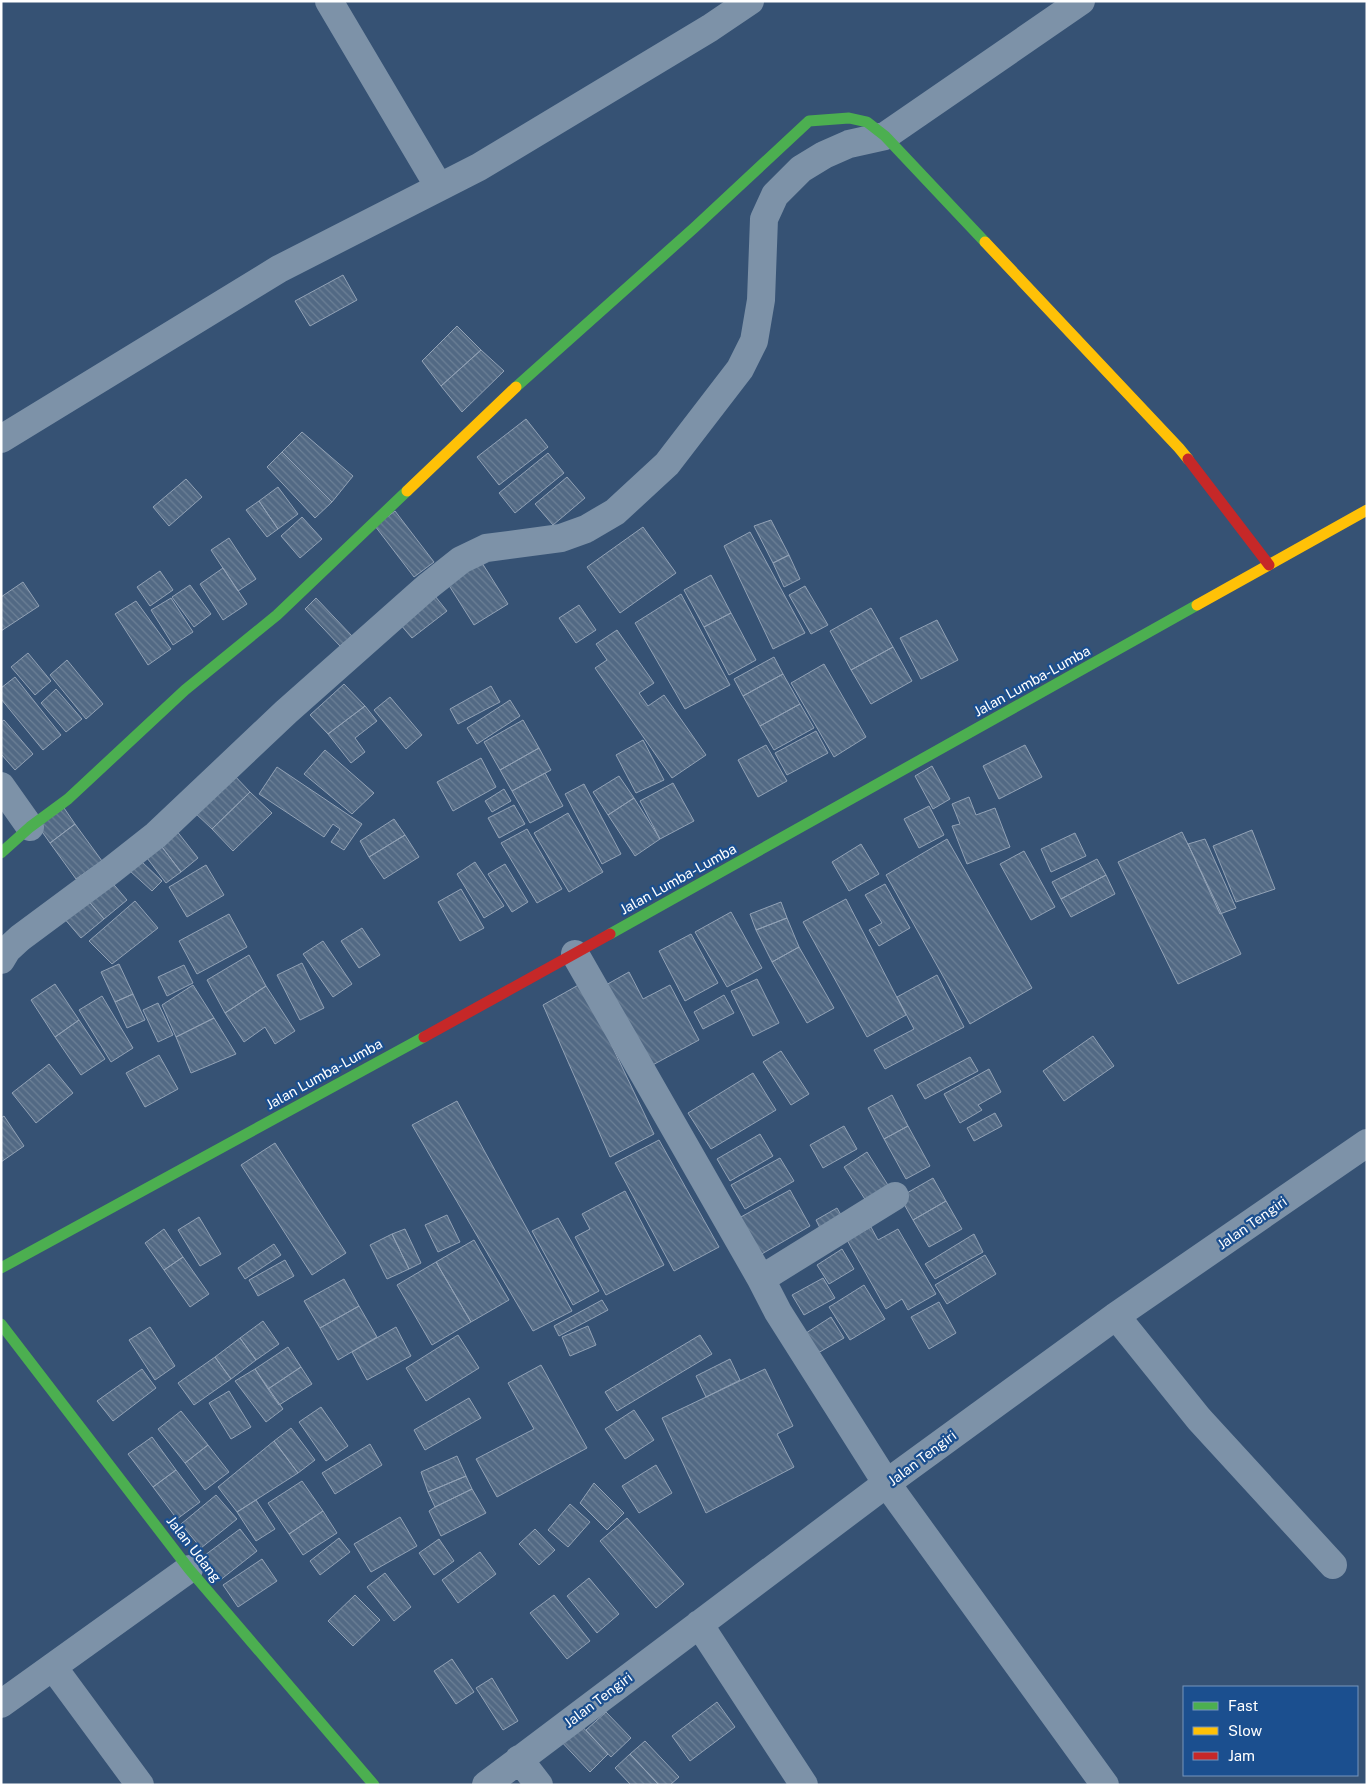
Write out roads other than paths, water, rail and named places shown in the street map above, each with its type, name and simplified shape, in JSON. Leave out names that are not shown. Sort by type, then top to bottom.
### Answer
[{"type":"street","points":[[329,1],[439,187]]},
{"type":"street","points":[[1,439],[279,270],[488,162],[710,28],[750,1]]},
{"type":"street","points":[[1,960],[7,950],[20,938],[156,835],[286,712],[427,587],[461,560],[486,548],[561,538],[586,530],[615,512],[667,464],[740,370],[754,341],[760,300],[764,219],[775,195],[800,169],[824,155],[849,144],[885,136],[1081,1]]},
{"type":"street","points":[[1,853],[30,827],[68,799],[185,690],[277,615],[531,372],[694,228],[809,121],[849,118],[868,122],[885,136],[1179,448],[1270,566]]},
{"type":"street","name":"Jalan Lumba-Lumba","points":[[1,1268],[575,954],[1367,510]]},
{"type":"street","points":[[1,786],[30,827]]},
{"type":"street","points":[[575,954],[778,1312],[887,1484],[1105,1785]]},
{"type":"street","name":"Jalan Tengiri","points":[[486,1785],[887,1484],[1116,1316],[1367,1143]]},
{"type":"street","points":[[761,1279],[895,1196]]},
{"type":"street","points":[[1116,1316],[1199,1419],[1333,1565]]},
{"type":"street","name":"Jalan Udang","points":[[1,1324],[189,1569],[374,1785]]},
{"type":"street","points":[[1,1704],[189,1569]]},
{"type":"street","points":[[699,1624],[804,1785]]},
{"type":"street","points":[[53,1667],[140,1785]]},
{"type":"street","points":[[520,1759],[539,1785]]}]
